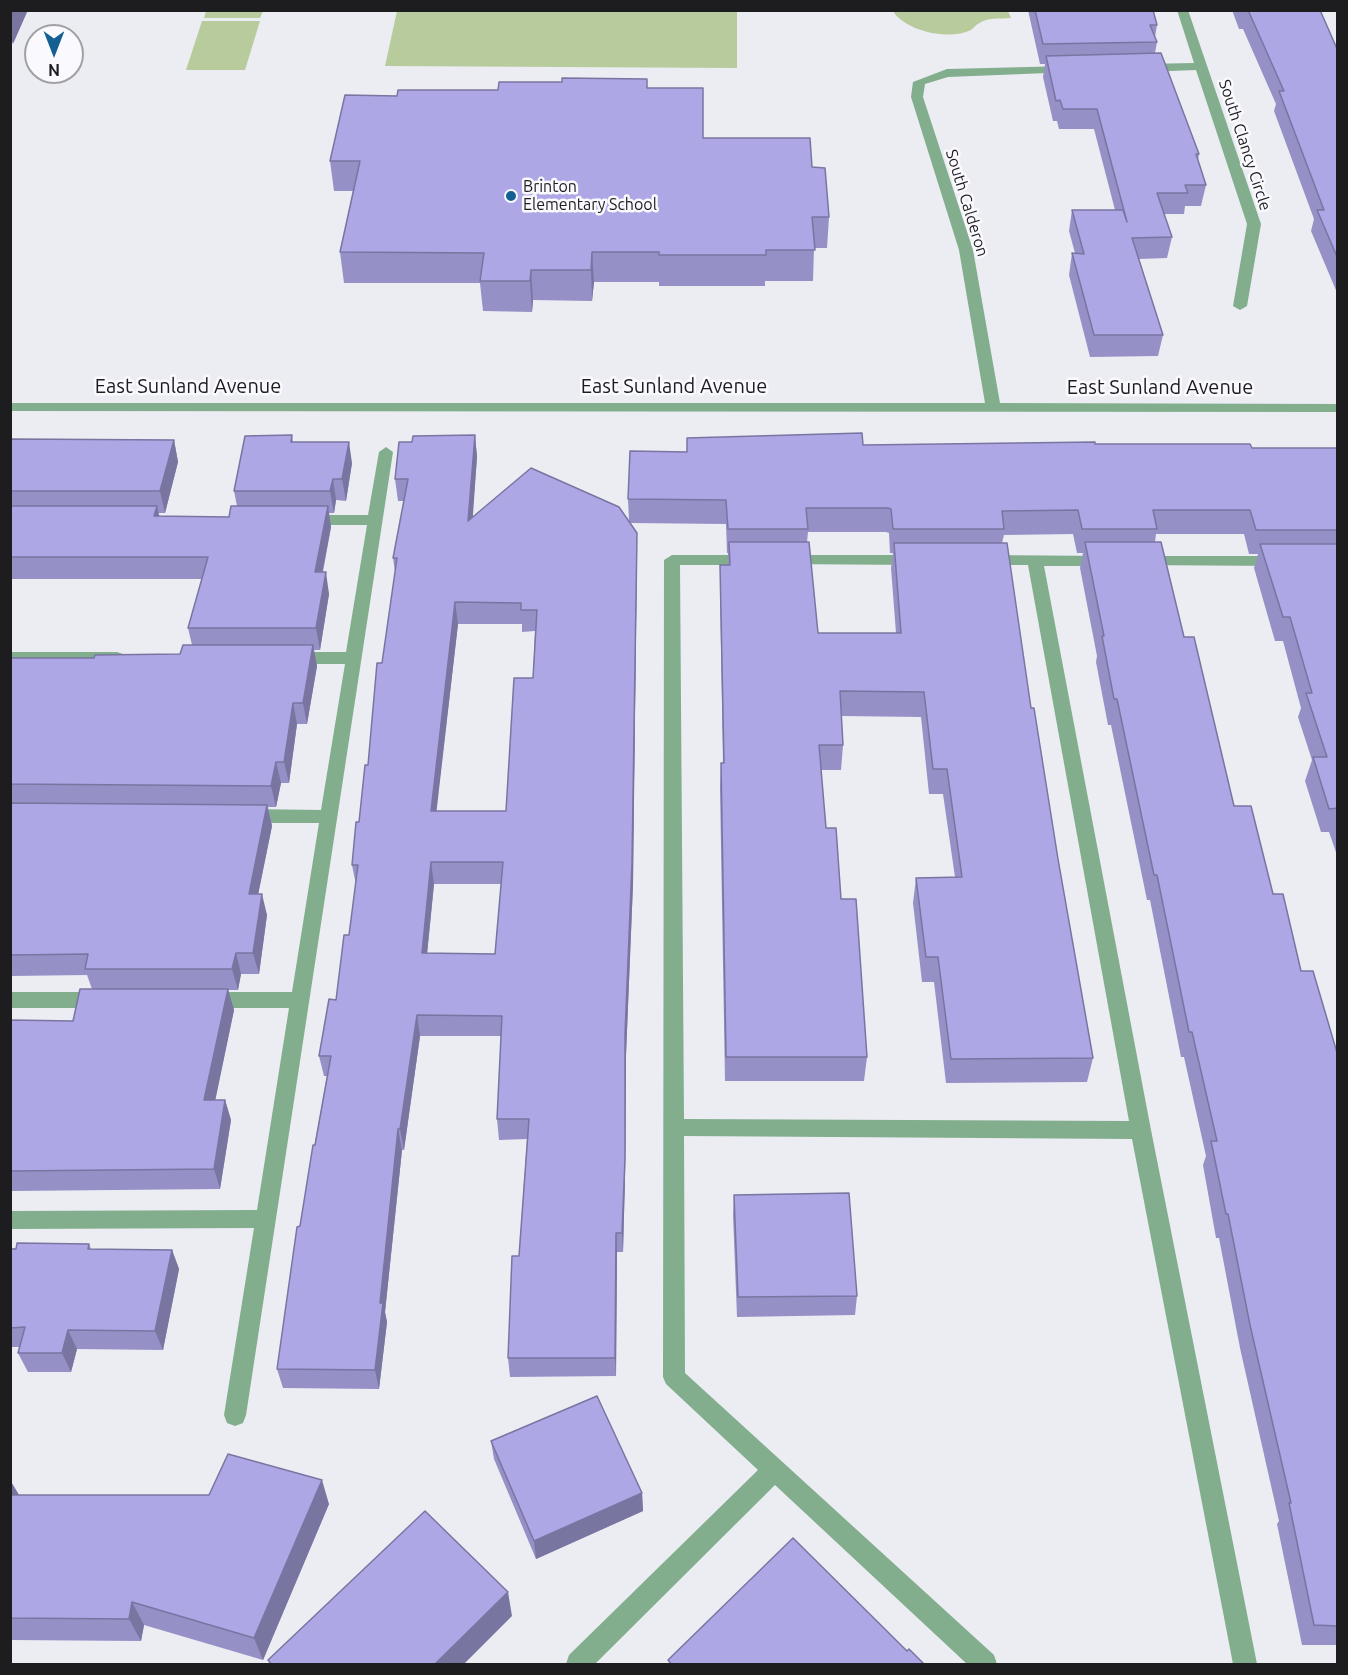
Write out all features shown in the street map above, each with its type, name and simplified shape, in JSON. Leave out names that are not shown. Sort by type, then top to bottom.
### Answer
[{"type":"street","name":"South Clancy Circle","points":[[1182,10],[1254,224],[1240,306]]},
{"type":"street","points":[[1133,68],[1202,66]]},
{"type":"street","name":"South Calderon","points":[[993,407],[966,250],[916,97],[919,82],[947,73],[1086,69]]},
{"type":"street","name":"East Sunland Avenue","points":[[10,407],[1338,408]]},
{"type":"street","points":[[235,1415],[386,452]]},
{"type":"street","points":[[293,520],[375,520]]},
{"type":"street","points":[[929,560],[672,560],[674,1377],[985,1665]]},
{"type":"street","points":[[965,560],[1291,561]]},
{"type":"street","points":[[1035,561],[1141,1130],[1245,1665]]},
{"type":"street","points":[[10,658],[129,658]]},
{"type":"street","points":[[271,658],[354,658]]},
{"type":"street","points":[[223,816],[329,817]]},
{"type":"street","points":[[10,1000],[115,1000]]},
{"type":"street","points":[[184,1000],[301,1000]]},
{"type":"street","points":[[673,1126],[1141,1130]]},
{"type":"street","points":[[10,1220],[266,1219]]},
{"type":"street","points":[[578,1665],[774,1470]]},
{"type":"green space","points":[[206,10],[263,11],[260,18],[204,18]]},
{"type":"green space","points":[[397,11],[737,11],[737,68],[385,66]]},
{"type":"green space","points":[[893,11],[1008,11],[1011,18],[985,20],[971,30],[962,33],[940,34],[917,29],[899,18]]},
{"type":"green space","points":[[202,21],[260,21],[245,70],[186,70]]},
{"type":"building","points":[[1035,10],[1153,10],[1157,25],[1150,25],[1157,42],[1043,44]]},
{"type":"building","points":[[1248,10],[1320,10],[1338,51],[1338,259],[1317,210],[1324,210],[1279,91],[1284,91]]},
{"type":"building","points":[[1161,53],[1199,154],[1196,154],[1206,185],[1185,185],[1188,193],[1157,193],[1172,237],[1132,238],[1163,335],[1094,335],[1072,253],[1084,254],[1072,210],[1123,210],[1127,222],[1097,109],[1063,109],[1060,100],[1056,101],[1046,56]]},
{"type":"building","points":[[562,78],[647,79],[647,88],[703,88],[703,138],[810,138],[812,167],[825,168],[829,217],[812,217],[815,250],[766,250],[766,255],[659,255],[659,252],[592,252],[591,270],[531,270],[530,281],[480,281],[484,253],[340,252],[360,161],[330,161],[345,95],[397,96],[398,90],[498,90],[499,82],[562,82]]},
{"type":"building","points":[[862,433],[863,445],[1095,442],[1095,444],[1250,444],[1252,448],[1338,448],[1338,530],[1256,530],[1250,510],[1153,510],[1157,529],[1082,529],[1078,510],[1002,511],[1004,529],[893,529],[891,509],[888,508],[806,508],[808,529],[728,529],[726,500],[628,499],[630,451],[687,452],[687,438]]},
{"type":"building","points":[[292,435],[291,442],[349,442],[342,479],[333,479],[330,491],[234,491],[245,436]]},
{"type":"building","points":[[475,435],[468,521],[531,468],[619,507],[637,533],[632,863],[625,1034],[625,1158],[622,1233],[616,1233],[615,1358],[508,1358],[512,1256],[519,1256],[529,1119],[497,1119],[502,1016],[417,1015],[400,1129],[398,1129],[375,1370],[277,1369],[297,1227],[300,1226],[331,1056],[319,1056],[329,999],[336,1000],[344,935],[349,935],[358,865],[352,865],[356,822],[359,822],[365,765],[368,765],[377,663],[382,663],[397,558],[393,558],[408,479],[395,479],[399,442],[412,442],[413,436]],"holes":[[[455,602],[521,603],[521,610],[537,610],[533,678],[514,678],[506,811],[431,811]],[[431,862],[503,862],[495,954],[422,953]]]},
{"type":"building","points":[[10,439],[174,440],[160,491],[10,491]]},
{"type":"building","points":[[10,506],[157,506],[154,516],[229,517],[231,506],[328,506],[315,572],[326,572],[316,628],[188,628],[208,557],[10,557]]},
{"type":"building","points":[[729,542],[809,542],[818,633],[901,633],[894,543],[1007,543],[1031,708],[1034,708],[1093,1058],[951,1059],[938,957],[926,957],[916,878],[962,877],[947,769],[933,769],[924,692],[840,691],[843,745],[819,745],[826,828],[836,828],[841,899],[856,899],[867,1057],[726,1057],[720,565],[730,565]]},
{"type":"building","points":[[1085,542],[1161,542],[1184,637],[1194,637],[1234,806],[1251,806],[1273,894],[1283,894],[1301,971],[1313,971],[1338,1056],[1338,1626],[1314,1625],[1289,1503],[1291,1503],[1211,1141],[1217,1141],[1192,1032],[1189,1032],[1157,875],[1154,875],[1117,699],[1114,699]]},
{"type":"building","points":[[1260,544],[1338,544],[1338,808],[1329,809],[1313,757],[1327,757],[1306,693],[1312,693],[1290,617],[1283,617]]},
{"type":"building","points":[[183,645],[313,645],[303,703],[293,703],[284,762],[276,762],[271,786],[10,784],[10,658],[94,658],[95,655],[180,654]]},
{"type":"building","points":[[10,803],[267,805],[249,894],[262,894],[253,953],[236,953],[232,969],[85,969],[88,954],[10,955]]},
{"type":"building","points":[[80,989],[228,989],[204,1100],[225,1100],[214,1169],[10,1171],[10,1020],[73,1021]]},
{"type":"building","points":[[849,1193],[857,1296],[738,1297],[734,1195]]},
{"type":"building","points":[[17,1243],[89,1244],[88,1249],[172,1250],[155,1331],[68,1330],[62,1353],[18,1353],[25,1327],[10,1328],[10,1249],[16,1249]]},
{"type":"building","points":[[597,1396],[642,1493],[534,1541],[491,1441]]},
{"type":"building","points":[[228,1454],[322,1480],[254,1638],[132,1602],[129,1619],[10,1618],[10,1495],[209,1495]]},
{"type":"building","points":[[425,1511],[508,1592],[434,1665],[272,1665],[268,1660]]},
{"type":"building","points":[[793,1538],[907,1651],[909,1649],[925,1665],[672,1665],[668,1660]]},
{"type":"place","name":"Brinton Elementary School","points":[[511,196]]}]
